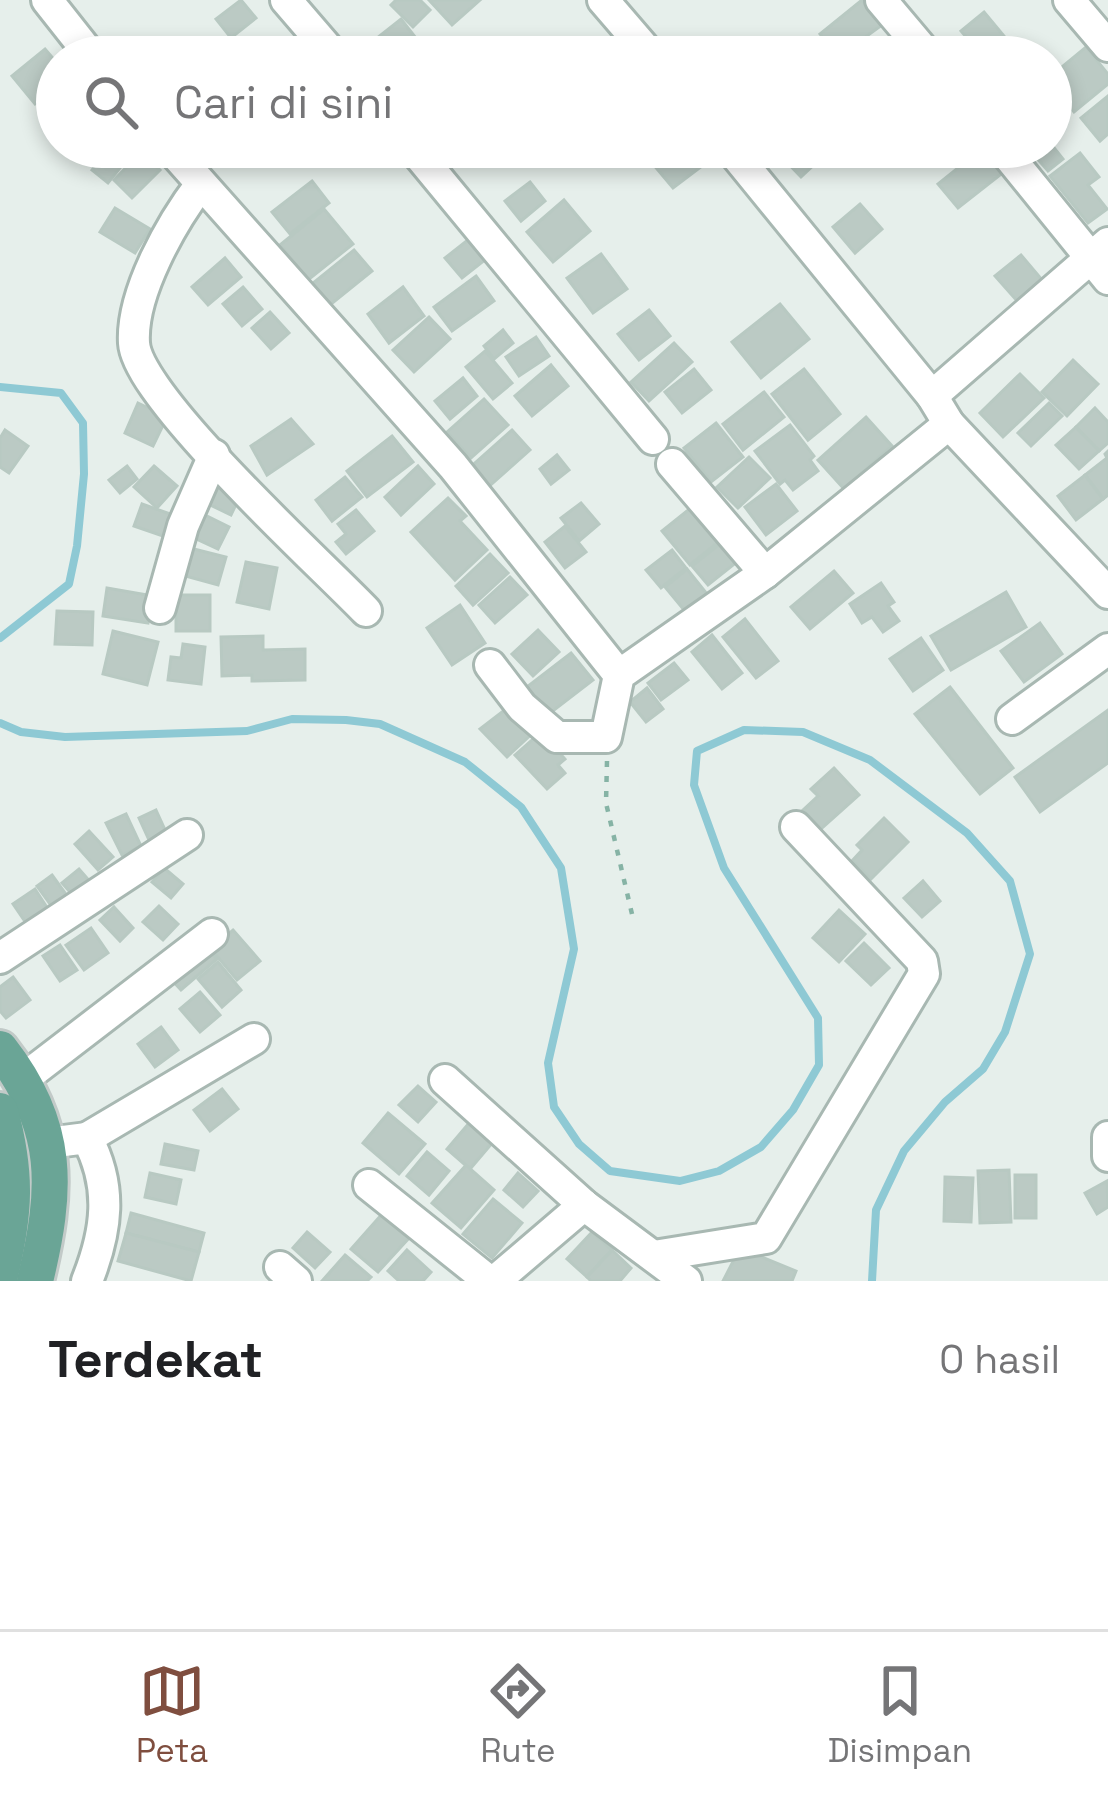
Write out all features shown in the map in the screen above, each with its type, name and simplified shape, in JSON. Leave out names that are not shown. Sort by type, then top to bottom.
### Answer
[{"type":"main road","points":[[0,1048],[23,1079],[48,1143],[50,1216],[35,1281]]},
{"type":"main road","points":[[0,1111],[13,1160],[13,1213],[0,1275]]},
{"type":"street","points":[[47,0],[75,36]]},
{"type":"street","points":[[286,0],[317,36]]},
{"type":"street","points":[[603,0],[634,36]]},
{"type":"street","points":[[881,0],[911,36]]},
{"type":"street","points":[[1069,0],[1108,46]]},
{"type":"street","points":[[187,168],[453,466],[619,675]]},
{"type":"street","points":[[429,168],[653,439]]},
{"type":"street","points":[[746,168],[932,396],[949,424],[1108,593]]},
{"type":"street","points":[[932,396],[1102,260],[1020,168]]},
{"type":"street","points":[[201,184],[176,216],[161,250],[136,318],[134,345],[155,389],[367,611]]},
{"type":"street","points":[[490,665],[522,707],[557,737],[606,737],[619,675],[765,573],[949,424]]},
{"type":"street","points":[[160,608],[183,526],[214,454]]},
{"type":"street","points":[[672,464],[765,573]]},
{"type":"street","points":[[1012,719],[1108,649]]},
{"type":"street","points":[[654,1256],[766,1238],[924,974],[922,961],[796,827]]},
{"type":"street","points":[[0,958],[187,835]]},
{"type":"street","points":[[23,1079],[212,934]]},
{"type":"street","points":[[48,1143],[87,1138],[254,1039]]},
{"type":"street","points":[[445,1080],[584,1205],[686,1281]]},
{"type":"street","points":[[1108,1137],[1108,1156]]},
{"type":"street","points":[[87,1138],[100,1162],[106,1199],[104,1226],[87,1281]]},
{"type":"street","points":[[369,1185],[492,1281],[584,1205]]},
{"type":"path","points":[[606,737],[606,803],[632,914]]},
{"type":"building","points":[[241,0],[256,18],[234,36],[216,19]]},
{"type":"building","points":[[396,0],[420,0],[430,10],[413,27],[391,5]]},
{"type":"building","points":[[429,0],[480,0],[452,25]]},
{"type":"building","points":[[862,0],[882,25],[867,36],[820,34]]},
{"type":"building","points":[[984,12],[1004,36],[965,36],[961,31]]},
{"type":"building","points":[[401,19],[414,36],[380,36]]},
{"type":"building","points":[[1086,47],[1108,74],[1108,84],[1074,112],[1072,110],[1072,59]]},
{"type":"building","points":[[36,56],[36,103],[35,104],[12,76]]},
{"type":"building","points":[[1108,96],[1108,134],[1100,141],[1081,118]]},
{"type":"building","points":[[1080,153],[1099,177],[1088,185],[1107,209],[1088,223],[1050,176],[1060,168],[1072,168],[1072,159]]},
{"type":"building","points":[[94,168],[120,168],[108,183]]},
{"type":"building","points":[[126,168],[160,170],[132,198],[114,180]]},
{"type":"building","points":[[656,168],[699,168],[673,188]]},
{"type":"building","points":[[958,168],[1005,171],[958,208],[938,184]]},
{"type":"building","points":[[312,181],[329,203],[290,234],[272,212]]},
{"type":"building","points":[[530,182],[545,201],[521,221],[505,201]]},
{"type":"building","points":[[564,200],[590,231],[553,262],[527,232]]},
{"type":"building","points":[[860,204],[882,229],[855,253],[833,227]]},
{"type":"building","points":[[115,208],[150,229],[135,253],[100,232]]},
{"type":"building","points":[[324,209],[353,244],[308,280],[280,245]]},
{"type":"building","points":[[469,239],[486,259],[462,278],[445,258]]},
{"type":"building","points":[[354,250],[372,271],[330,305],[312,284]]},
{"type":"building","points":[[601,254],[627,289],[593,313],[567,278]]},
{"type":"building","points":[[1021,255],[1043,281],[1018,302],[995,276]]},
{"type":"building","points":[[225,258],[241,277],[208,305],[192,287]]},
{"type":"building","points":[[476,276],[494,301],[452,331],[434,307]]},
{"type":"building","points":[[243,287],[262,309],[242,326],[223,304]]},
{"type":"building","points":[[403,287],[424,316],[389,343],[368,314]]},
{"type":"building","points":[[780,304],[809,339],[761,378],[732,342]]},
{"type":"building","points":[[649,310],[670,336],[639,360],[618,334]]},
{"type":"building","points":[[270,312],[289,333],[271,349],[252,328]]},
{"type":"building","points":[[429,317],[450,339],[414,372],[393,350]]},
{"type":"building","points":[[503,330],[513,343],[494,359],[484,346]]},
{"type":"building","points":[[536,337],[549,356],[519,376],[506,357]]},
{"type":"building","points":[[674,343],[692,362],[649,401],[631,382]]},
{"type":"building","points":[[485,351],[512,383],[493,399],[466,367]]},
{"type":"building","points":[[1073,360],[1098,384],[1067,416],[1042,392]]},
{"type":"building","points":[[551,365],[568,386],[532,416],[515,396]]},
{"type":"building","points":[[694,369],[711,390],[682,413],[665,392]]},
{"type":"building","points":[[804,369],[840,414],[808,440],[772,394]]},
{"type":"building","points":[[1020,374],[1044,398],[1003,437],[980,413]]},
{"type":"building","points":[[463,378],[477,396],[450,419],[435,401]]},
{"type":"building","points":[[764,392],[784,417],[743,450],[723,424]]},
{"type":"building","points":[[484,399],[508,425],[471,458],[447,432]]},
{"type":"building","points":[[138,403],[167,417],[153,446],[125,433]]},
{"type":"building","points":[[1049,403],[1062,416],[1031,446],[1018,433]]},
{"type":"building","points":[[1095,408],[1108,422],[1108,443],[1099,451],[1076,427]]},
{"type":"building","points":[[866,417],[892,446],[844,489],[818,460]]},
{"type":"building","points":[[291,419],[313,444],[267,475],[251,446]]},
{"type":"building","points":[[716,423],[743,457],[711,482],[684,448]]},
{"type":"building","points":[[790,425],[814,456],[810,460],[818,471],[793,490],[785,480],[780,484],[755,451]]},
{"type":"building","points":[[1076,427],[1099,451],[1079,469],[1056,445]]},
{"type":"building","points":[[5,430],[28,446],[9,473],[0,467],[0,438]]},
{"type":"building","points":[[512,430],[530,450],[485,490],[467,470]]},
{"type":"building","points":[[392,436],[413,462],[367,497],[347,471]]},
{"type":"building","points":[[1108,451],[1108,495],[1103,499],[1085,475],[1107,458]]},
{"type":"building","points":[[557,455],[569,470],[551,484],[540,469]]},
{"type":"building","points":[[749,457],[770,478],[738,508],[717,487]]},
{"type":"building","points":[[127,466],[137,479],[120,493],[109,480]]},
{"type":"building","points":[[154,466],[177,486],[157,508],[134,487]]},
{"type":"building","points":[[418,466],[434,484],[401,515],[385,497]]},
{"type":"building","points":[[1085,475],[1103,499],[1076,520],[1058,496]]},
{"type":"building","points":[[345,477],[362,497],[332,521],[316,500]]},
{"type":"building","points":[[212,480],[241,494],[231,515],[202,501]]},
{"type":"building","points":[[776,484],[797,511],[766,535],[745,507]]},
{"type":"building","points":[[448,498],[466,516],[460,521],[487,550],[455,580],[411,532]]},
{"type":"building","points":[[581,503],[599,524],[579,541],[561,518]]},
{"type":"building","points":[[142,504],[173,515],[166,537],[134,526]]},
{"type":"building","points":[[692,507],[720,541],[690,565],[662,531]]},
{"type":"building","points":[[356,510],[374,531],[346,554],[336,542],[346,534],[338,524]]},
{"type":"building","points":[[201,513],[229,527],[218,549],[190,536]]},
{"type":"building","points":[[565,526],[586,552],[565,568],[545,542]]},
{"type":"building","points":[[722,542],[738,561],[708,585],[692,566]]},
{"type":"building","points":[[186,547],[226,557],[218,585],[178,574]]},
{"type":"building","points":[[672,550],[686,568],[661,588],[646,570]]},
{"type":"building","points":[[490,554],[508,573],[473,605],[456,586]]},
{"type":"building","points":[[246,562],[277,568],[269,609],[237,602]]},
{"type":"building","points":[[687,569],[711,599],[689,616],[665,587]]},
{"type":"building","points":[[834,571],[853,593],[810,629],[791,607]]},
{"type":"building","points":[[510,577],[527,595],[495,623],[479,605]]},
{"type":"building","points":[[881,583],[894,602],[888,606],[899,621],[883,632],[872,617],[862,623],[850,604]]},
{"type":"building","points":[[107,588],[153,596],[148,623],[103,616]]},
{"type":"building","points":[[1006,592],[1026,627],[951,670],[931,636]]},
{"type":"building","points":[[176,595],[210,595],[210,631],[176,631]]},
{"type":"building","points":[[460,605],[485,643],[452,665],[427,628]]},
{"type":"building","points":[[57,611],[93,612],[92,645],[55,644]]},
{"type":"building","points":[[745,619],[778,661],[756,678],[723,637]]},
{"type":"building","points":[[1040,623],[1062,654],[1024,682],[1001,651]]},
{"type":"building","points":[[538,630],[559,652],[533,676],[512,654]]},
{"type":"building","points":[[113,631],[158,642],[147,685],[103,674]]},
{"type":"building","points":[[712,635],[742,673],[722,689],[692,652]]},
{"type":"building","points":[[263,636],[263,650],[305,649],[305,680],[222,676],[221,637]]},
{"type":"building","points":[[921,638],[943,670],[913,691],[890,659]]},
{"type":"building","points":[[183,644],[205,647],[201,684],[168,680],[171,657],[181,658]]},
{"type":"building","points":[[571,653],[593,680],[545,717],[523,690]]},
{"type":"building","points":[[674,663],[688,680],[661,700],[648,683]]},
{"type":"building","points":[[950,687],[1013,768],[980,794],[915,714]]},
{"type":"building","points":[[647,688],[663,709],[646,722],[630,702]]},
{"type":"building","points":[[511,705],[535,731],[507,757],[480,729]]},
{"type":"building","points":[[1108,710],[1108,763],[1040,812],[1015,777]]},
{"type":"building","points":[[541,732],[565,759],[558,765],[565,773],[547,789],[515,755]]},
{"type":"building","points":[[834,768],[859,795],[821,829],[803,810],[818,796],[811,789]]},
{"type":"building","points":[[156,810],[166,832],[149,840],[139,818]]},
{"type":"building","points":[[126,814],[141,846],[122,855],[106,823]]},
{"type":"building","points":[[884,818],[908,842],[871,879],[852,861],[862,850],[857,845]]},
{"type":"building","points":[[89,831],[113,857],[98,870],[75,844]]},
{"type":"building","points":[[164,868],[183,884],[171,898],[152,882]]},
{"type":"building","points":[[79,869],[93,885],[76,899],[62,883]]},
{"type":"building","points":[[52,875],[73,904],[58,915],[37,886]]},
{"type":"building","points":[[923,881],[940,901],[922,917],[904,898]]},
{"type":"building","points":[[35,889],[48,909],[26,923],[13,904]]},
{"type":"building","points":[[159,906],[178,924],[163,940],[143,922]]},
{"type":"building","points":[[114,907],[133,928],[120,941],[100,920]]},
{"type":"building","points":[[839,910],[865,934],[839,962],[813,938]]},
{"type":"building","points":[[91,928],[108,953],[84,970],[66,945]]},
{"type":"building","points":[[233,930],[260,961],[237,980],[211,949]]},
{"type":"building","points":[[864,943],[889,968],[871,985],[846,961]]},
{"type":"building","points":[[60,945],[77,970],[60,981],[43,956]]},
{"type":"building","points":[[205,947],[217,959],[181,990],[170,978]]},
{"type":"building","points":[[218,962],[241,990],[222,1007],[198,979]]},
{"type":"building","points":[[13,977],[30,1000],[6,1018],[0,1011],[0,987]]},
{"type":"building","points":[[200,992],[220,1015],[200,1032],[180,1009]]},
{"type":"building","points":[[161,1027],[178,1050],[155,1067],[138,1044]]},
{"type":"building","points":[[418,1086],[436,1102],[418,1122],[399,1105]]},
{"type":"building","points":[[222,1089],[238,1109],[210,1131],[194,1110]]},
{"type":"building","points":[[388,1113],[425,1144],[399,1174],[363,1143]]},
{"type":"building","points":[[475,1116],[499,1135],[470,1169],[447,1149]]},
{"type":"building","points":[[165,1144],[198,1151],[194,1170],[161,1164]]},
{"type":"building","points":[[427,1152],[449,1171],[429,1195],[407,1176]]},
{"type":"building","points":[[466,1165],[494,1190],[461,1228],[432,1203]]},
{"type":"building","points":[[1009,1170],[1011,1222],[980,1223],[978,1171]]},
{"type":"building","points":[[150,1173],[181,1180],[176,1204],[145,1197]]},
{"type":"building","points":[[518,1173],[538,1191],[523,1207],[504,1190]]},
{"type":"building","points":[[1015,1175],[1036,1175],[1036,1218],[1015,1218]]},
{"type":"building","points":[[945,1177],[973,1178],[971,1222],[944,1221]]},
{"type":"building","points":[[1107,1181],[1108,1207],[1097,1214],[1085,1193]]},
{"type":"building","points":[[493,1199],[522,1223],[492,1258],[463,1234]]},
{"type":"building","points":[[131,1213],[204,1233],[199,1252],[126,1233]]},
{"type":"building","points":[[382,1214],[409,1238],[378,1272],[351,1249]]},
{"type":"building","points":[[307,1232],[330,1252],[315,1268],[293,1248]]},
{"type":"building","points":[[592,1232],[612,1250],[587,1277],[567,1259]]},
{"type":"building","points":[[126,1233],[199,1252],[191,1281],[118,1261]]},
{"type":"building","points":[[740,1248],[796,1271],[792,1281],[723,1281]]},
{"type":"building","points":[[407,1250],[431,1272],[423,1281],[399,1281],[388,1271]]},
{"type":"building","points":[[612,1250],[631,1268],[620,1281],[591,1281],[587,1277]]},
{"type":"building","points":[[345,1255],[371,1277],[367,1281],[322,1281]]},
{"type":"waterway","points":[[0,387],[61,393],[83,423],[84,474],[69,584],[0,638]]},
{"type":"waterway","points":[[0,723],[21,732],[65,737],[247,731],[292,719],[346,720],[380,724],[465,762],[521,807],[561,868],[574,949],[548,1063],[554,1107],[579,1144],[610,1171],[680,1181],[719,1171],[761,1147],[793,1110],[819,1065],[818,1018],[724,868],[694,785],[697,751],[744,730],[803,732],[870,760],[967,833],[1010,881],[1030,954],[1005,1032],[983,1069],[945,1102],[904,1151],[876,1210],[872,1281]]}]
